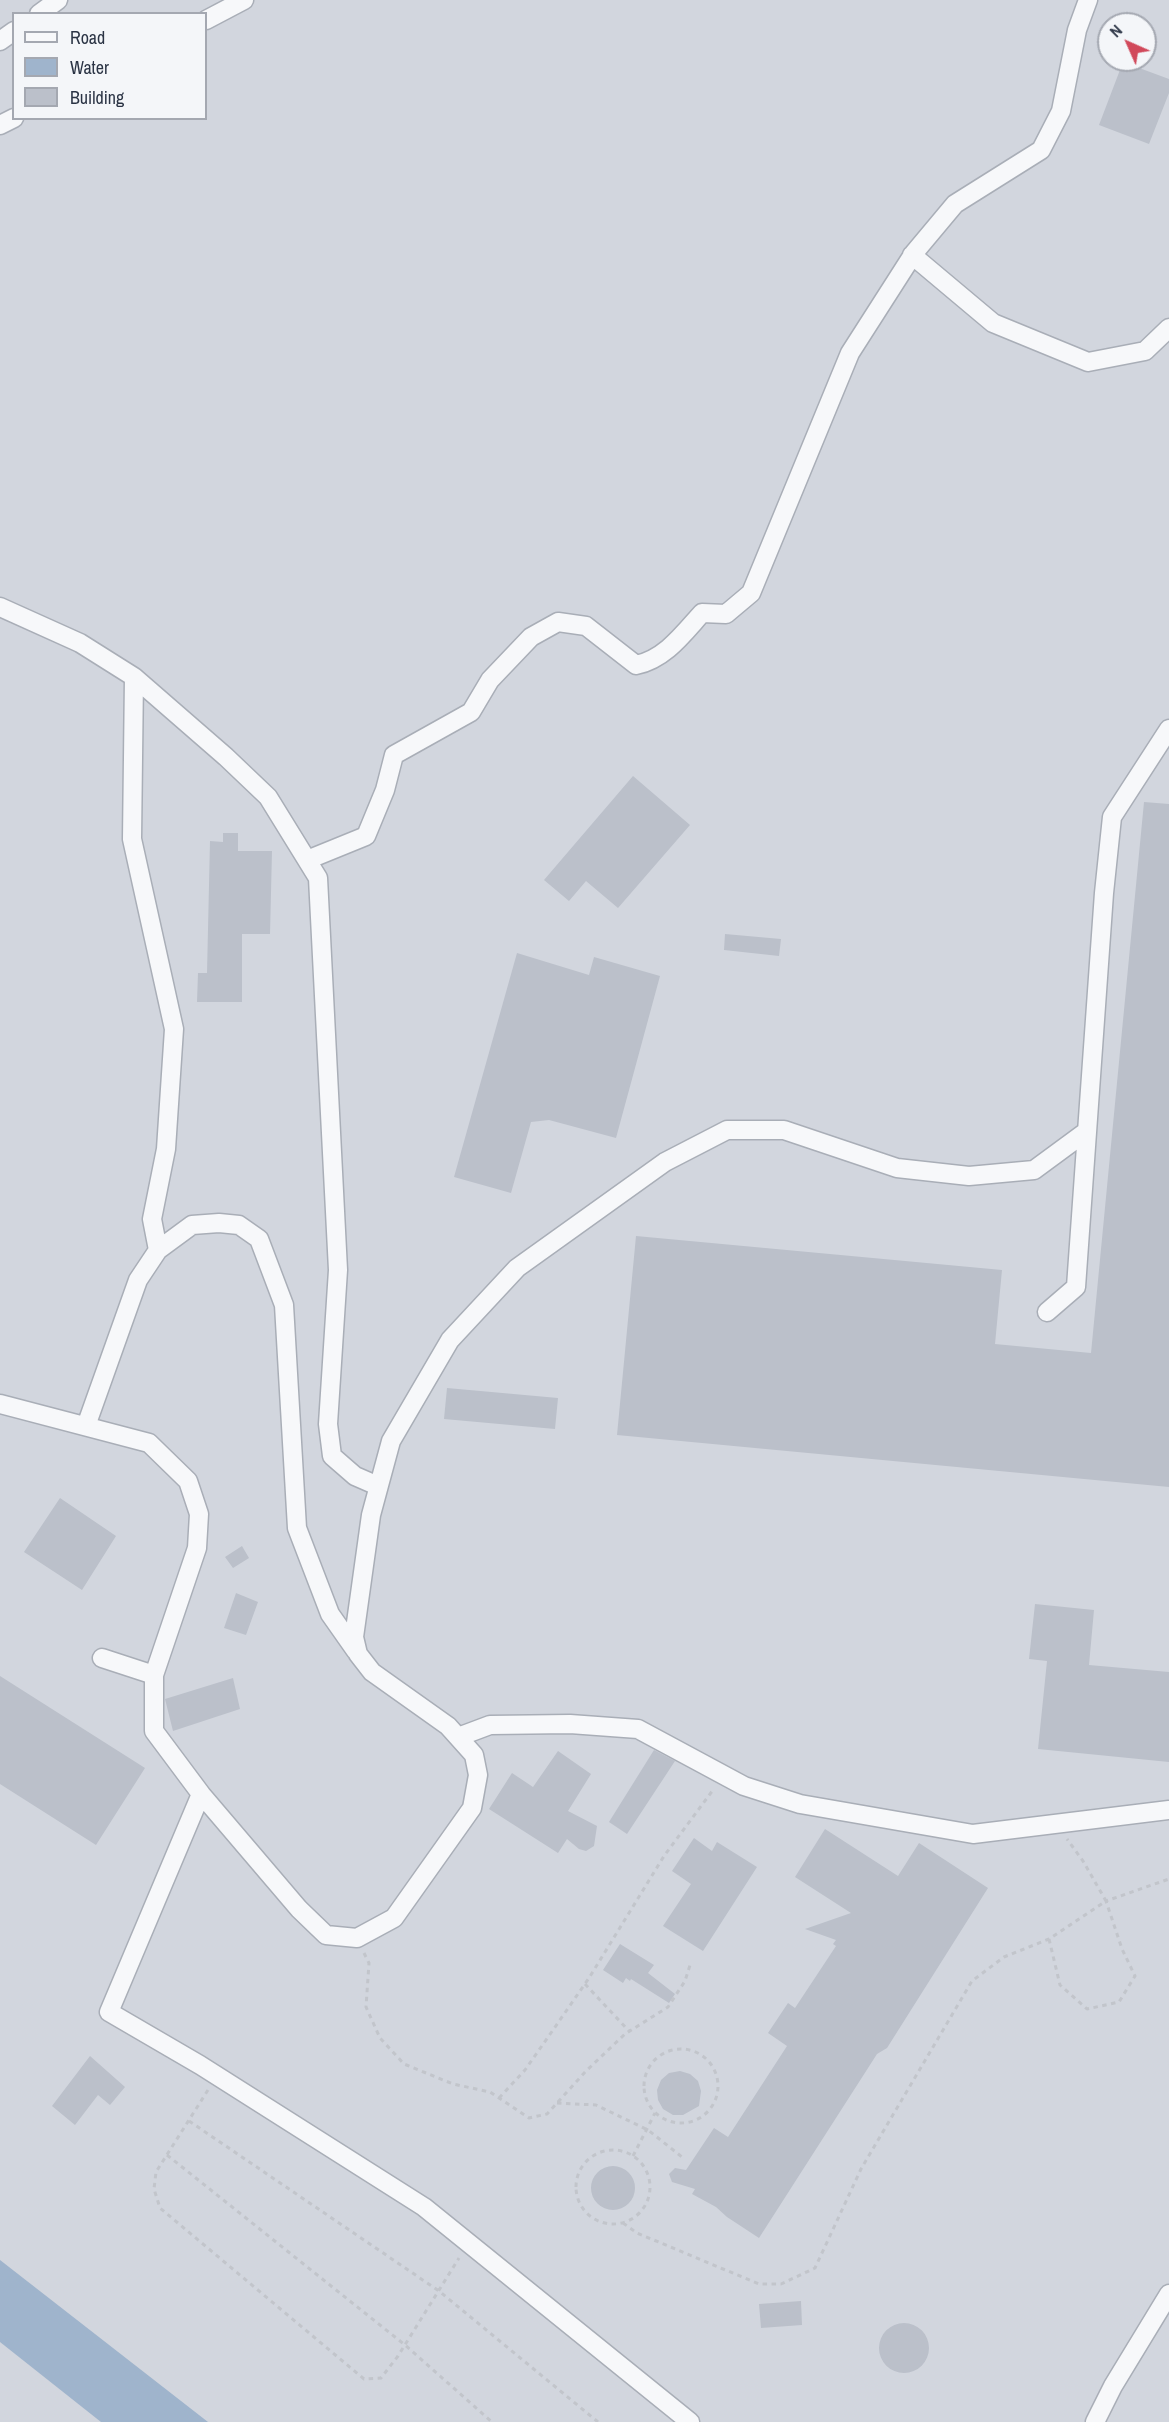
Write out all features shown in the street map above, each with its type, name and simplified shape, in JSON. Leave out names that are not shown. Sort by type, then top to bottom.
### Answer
[{"type":"street","points":[[42,12],[58,0]]},
{"type":"street","points":[[207,19],[244,0]]},
{"type":"street","points":[[307,860],[366,836],[385,790],[394,755],[471,712],[490,680],[531,637],[558,622],[586,626],[636,665],[652,662],[680,639],[702,613],[726,614],[751,593],[850,353],[912,255],[955,204],[1041,150],[1061,111],[1077,30],[1088,0]]},
{"type":"street","points":[[912,255],[993,323],[1088,362],[1145,351],[1169,328]]},
{"type":"street","points":[[0,608],[80,643],[134,677],[268,797],[318,878],[338,1270],[328,1424],[332,1456],[355,1476],[378,1486]]},
{"type":"street","points":[[134,677],[132,839],[174,1029],[166,1149],[152,1219],[158,1250]]},
{"type":"street","points":[[1047,1312],[1076,1287],[1104,893],[1112,817],[1169,729]]},
{"type":"street","points":[[358,1654],[354,1637],[371,1515],[391,1442],[450,1340],[517,1268],[665,1162],[727,1130],[784,1130],[897,1168],[969,1176],[1034,1170],[1087,1131]]},
{"type":"street","points":[[0,1404],[149,1443],[188,1481],[199,1514],[197,1548],[154,1675],[154,1731],[201,1794],[299,1909],[326,1935],[357,1938],[394,1918],[472,1808],[478,1775],[474,1755],[448,1726],[372,1672],[330,1614],[297,1528],[284,1305],[259,1239],[239,1225],[219,1222],[192,1225],[158,1250],[138,1280],[86,1426]]},
{"type":"street","points":[[102,1658],[154,1675]]},
{"type":"street","points":[[458,1737],[490,1725],[570,1724],[638,1729],[744,1786],[800,1804],[973,1834],[1169,1810]]},
{"type":"street","points":[[201,1794],[109,2012],[217,2075],[424,2207],[690,2422]]},
{"type":"street","points":[[1095,2422],[1113,2386],[1169,2294]]},
{"type":"path","points":[[499,2098],[525,2070],[585,1984],[664,1856],[724,1775]]},
{"type":"path","points":[[1049,1939],[1060,1985],[1087,2009],[1119,2002],[1135,1976],[1122,1949],[1106,1901],[1083,1861],[1057,1825]]},
{"type":"path","points":[[623,2223],[637,2233],[759,2284],[781,2284],[815,2268],[861,2169],[972,1981],[1004,1957],[1049,1939],[1106,1901],[1169,1879]]},
{"type":"path","points":[[357,1938],[369,1963],[366,2007],[380,2038],[404,2064],[453,2084],[490,2092],[529,2118],[547,2114],[586,2071],[629,2031],[668,2007],[685,1981],[691,1962]]},
{"type":"path","points":[[585,1984],[629,2031]]},
{"type":"path","points":[[677,2049],[690,2049],[701,2054],[710,2062],[718,2085],[716,2097],[710,2108],[701,2116],[690,2121],[666,2120],[656,2113],[648,2103],[644,2085],[648,2068],[656,2058],[677,2049]]},
{"type":"path","points":[[217,2075],[156,2172],[154,2189],[160,2208],[364,2379],[381,2378],[405,2345],[468,2243]]},
{"type":"path","points":[[557,2103],[596,2105],[648,2130],[682,2157]]},
{"type":"path","points":[[633,2156],[656,2113]]},
{"type":"path","points":[[189,2121],[439,2291],[598,2422]]},
{"type":"path","points":[[610,2150],[622,2151],[633,2156],[645,2169],[650,2186],[643,2209],[623,2223],[610,2224],[598,2221],[581,2205],[577,2193],[577,2181],[581,2169],[598,2153],[610,2150]]},
{"type":"path","points":[[167,2155],[405,2345],[492,2422]]},
{"type":"shaded area","points":[[0,0],[1169,0],[1169,2422],[0,2422]]},
{"type":"water","points":[[0,2260],[208,2422],[101,2422],[0,2342]]},
{"type":"building","points":[[1119,72],[1150,72],[1169,79],[1169,93],[1149,144],[1099,125]]},
{"type":"building","points":[[633,776],[690,825],[618,908],[586,881],[569,901],[544,880]]},
{"type":"building","points":[[1144,802],[1169,804],[1169,1487],[617,1435],[636,1236],[1002,1270],[995,1344],[1091,1353]]},
{"type":"building","points":[[223,833],[238,833],[238,851],[272,851],[270,934],[242,934],[242,1002],[197,1002],[198,973],[207,973],[210,841],[223,842]]},
{"type":"building","points":[[725,934],[781,939],[779,956],[724,950]]},
{"type":"building","points":[[517,953],[589,975],[594,957],[660,976],[616,1138],[549,1120],[531,1122],[511,1193],[454,1177]]},
{"type":"building","points":[[447,1388],[558,1398],[555,1429],[444,1419]]},
{"type":"building","points":[[60,1498],[116,1536],[82,1590],[24,1552]]},
{"type":"building","points":[[242,1546],[249,1558],[233,1568],[225,1557]]},
{"type":"building","points":[[236,1593],[258,1602],[246,1635],[224,1628]]},
{"type":"building","points":[[1035,1604],[1094,1610],[1089,1665],[1169,1672],[1169,1762],[1038,1749],[1047,1661],[1029,1659]]},
{"type":"building","points":[[0,1676],[145,1768],[96,1845],[0,1784]]},
{"type":"building","points":[[233,1678],[240,1709],[173,1731],[165,1699]]},
{"type":"building","points":[[654,1750],[675,1761],[627,1834],[609,1822]]},
{"type":"building","points":[[558,1751],[591,1774],[568,1811],[597,1826],[594,1846],[586,1851],[579,1849],[567,1839],[558,1853],[489,1809],[512,1773],[533,1787]]},
{"type":"building","points":[[825,1829],[898,1876],[919,1843],[988,1888],[887,2048],[877,2054],[759,2238],[716,2207],[692,2194],[695,2189],[672,2182],[669,2174],[675,2168],[686,2170],[714,2128],[728,2137],[787,2046],[768,2033],[788,2003],[795,2008],[836,1946],[833,1944],[836,1940],[805,1929],[851,1913],[795,1877]]},
{"type":"building","points":[[694,1838],[712,1851],[717,1842],[757,1867],[703,1951],[663,1926],[691,1884],[672,1871]]},
{"type":"building","points":[[620,1944],[654,1965],[648,1973],[675,1994],[669,2003],[631,1979],[630,1981],[626,1978],[623,1983],[603,1970]]},
{"type":"building","points":[[90,2056],[125,2087],[110,2105],[98,2095],[75,2125],[52,2106]]},
{"type":"building","points":[[680,2071],[690,2074],[698,2081],[701,2091],[699,2106],[683,2115],[673,2115],[663,2109],[658,2100],[657,2090],[661,2080],[669,2073]]},
{"type":"building","points":[[613,2166],[628,2173],[635,2188],[628,2203],[613,2210],[598,2203],[591,2188],[598,2173]]},
{"type":"building","points":[[801,2301],[802,2325],[761,2328],[759,2304]]},
{"type":"building","points":[[904,2323],[922,2330],[929,2348],[922,2366],[904,2373],[886,2366],[879,2348],[886,2330]]}]
